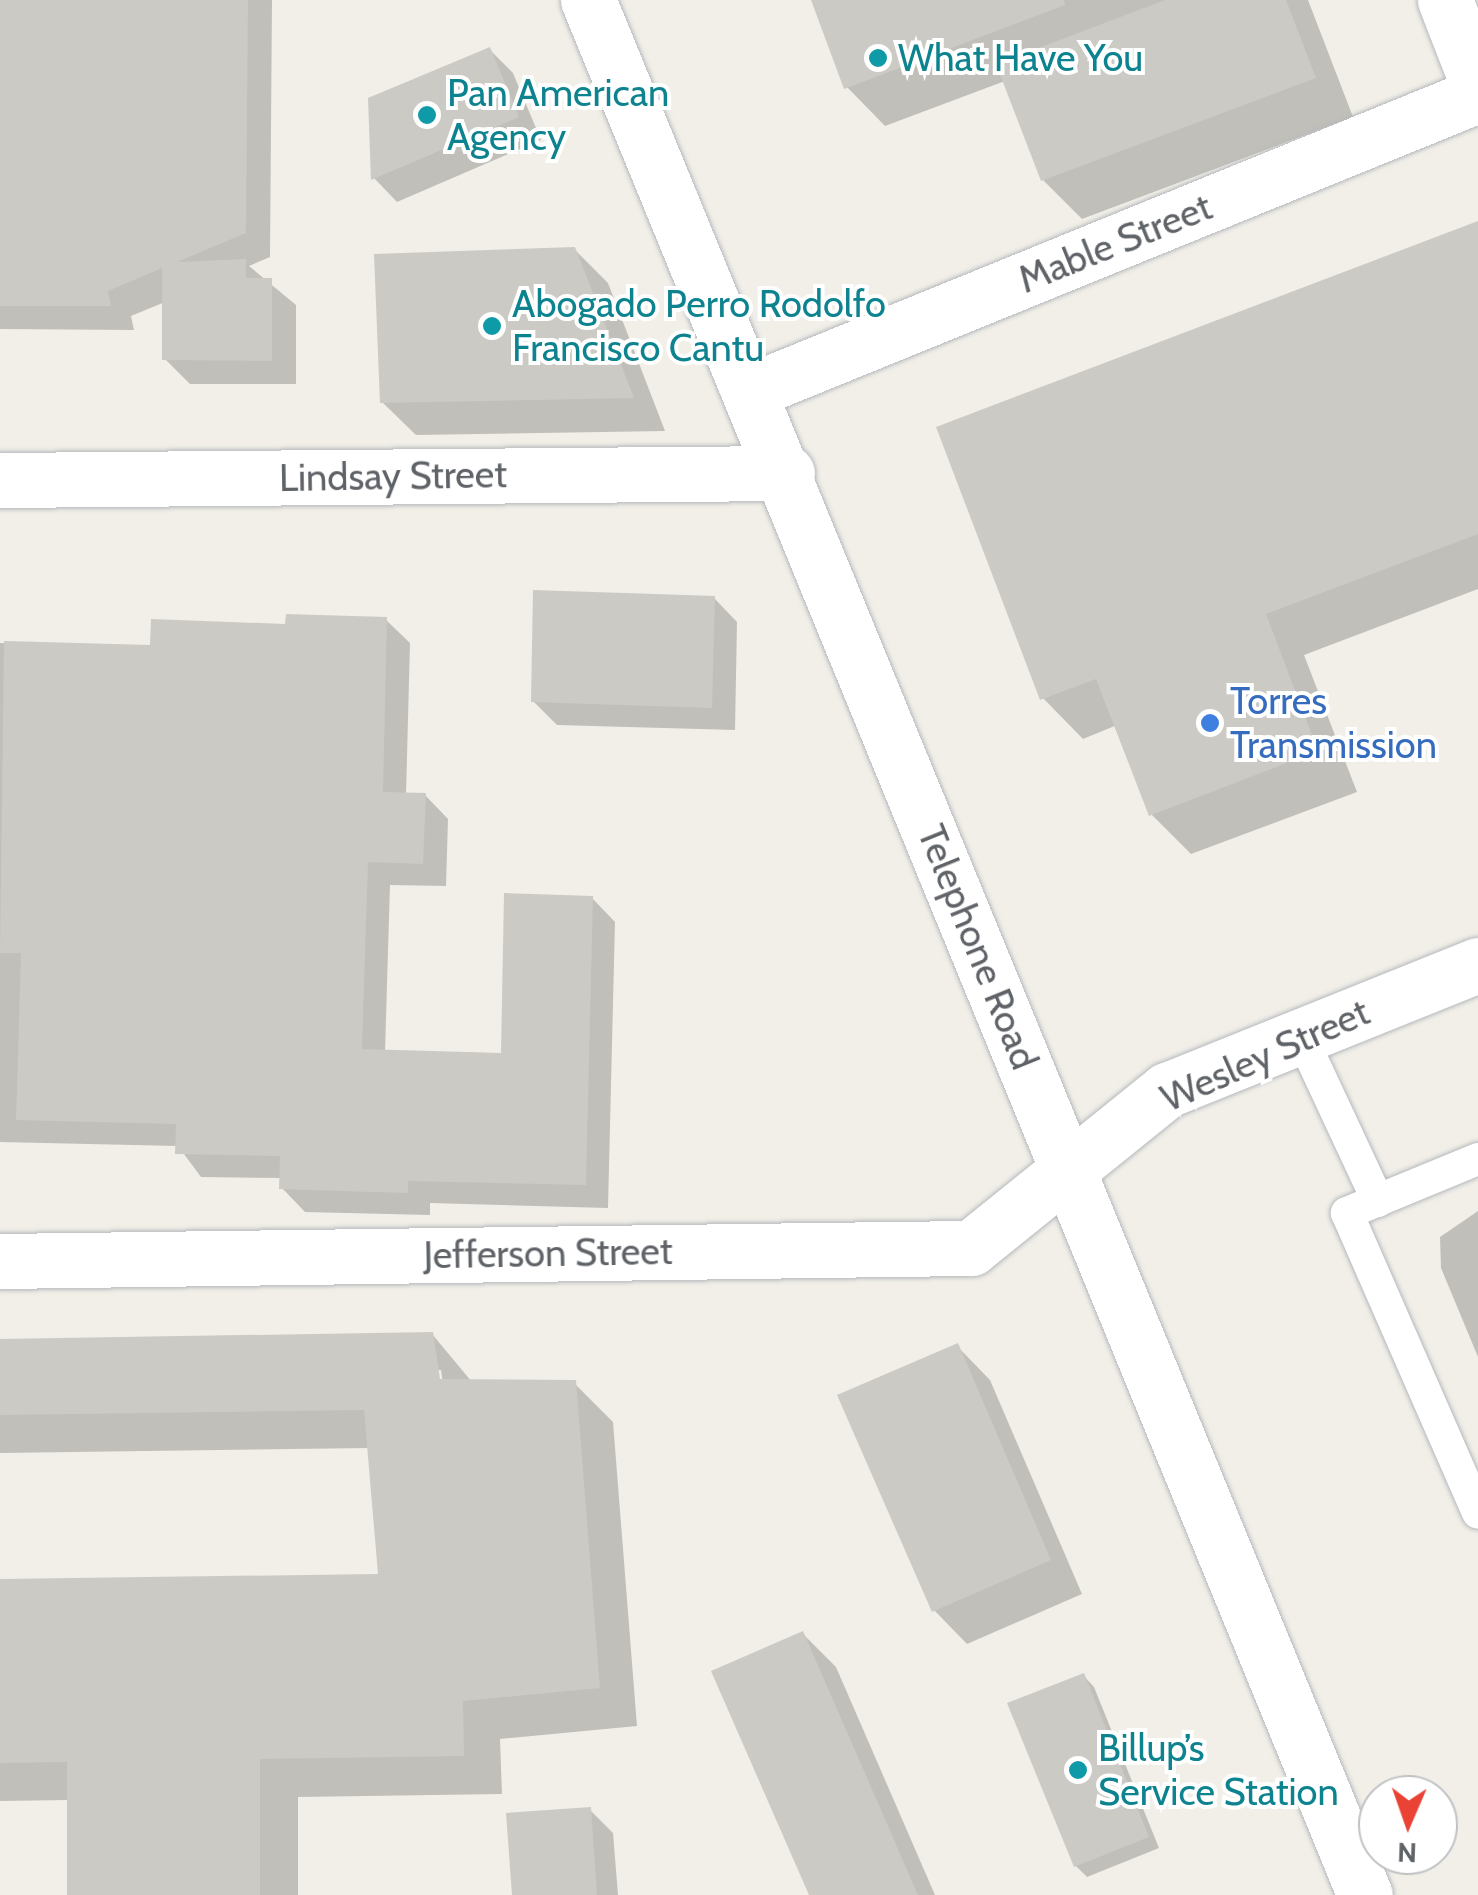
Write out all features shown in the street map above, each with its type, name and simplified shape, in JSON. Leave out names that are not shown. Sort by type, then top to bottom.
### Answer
[{"type":"street","name":"Telephone Road","points":[[588,0],[753,390],[1366,1895]]},
{"type":"street","points":[[1445,0],[1478,85]]},
{"type":"street","name":"Mable Street","points":[[753,390],[1478,95]]},
{"type":"street","name":"Lindsay Street","points":[[0,480],[786,472]]},
{"type":"street","name":"Wesley Street","points":[[1068,1170],[1167,1090],[1478,965]]},
{"type":"street","name":"Jefferson Street","points":[[0,1261],[971,1248],[1068,1170]]},
{"type":"lane","points":[[1301,1036],[1378,1200]]},
{"type":"lane","points":[[1478,1159],[1346,1213],[1478,1513]]},
{"type":"building","points":[[0,0],[248,0],[246,233],[177,262],[246,259],[246,278],[272,278],[272,361],[162,360],[162,268],[108,291],[111,306],[0,306]]},
{"type":"building","name":"What Have You","points":[[811,0],[1064,0],[1065,5],[844,89]]},
{"type":"building","points":[[1165,0],[1286,0],[1316,78],[1041,181],[996,64]]},
{"type":"building","name":"Pan American Agency","points":[[490,47],[519,117],[371,180],[368,98]]},
{"type":"building","points":[[1478,221],[1478,534],[1266,614],[1318,751],[1149,816],[1096,679],[1040,700],[936,427]]},
{"type":"building","name":"Abogado Perro Rodolfo Francisco Cantu","points":[[575,247],[634,398],[380,403],[374,254]]},
{"type":"building","points":[[533,590],[715,596],[712,708],[531,702]]},
{"type":"building","points":[[286,614],[387,617],[383,792],[426,793],[423,864],[368,862],[362,1049],[501,1053],[504,893],[593,896],[586,1185],[408,1181],[408,1193],[279,1189],[280,1156],[175,1154],[176,1124],[16,1120],[21,953],[0,953],[4,641],[150,645],[151,619],[285,624]]},
{"type":"building","points":[[433,1332],[440,1379],[576,1380],[600,1688],[463,1701],[464,1756],[260,1759],[260,1895],[67,1895],[67,1762],[0,1763],[0,1579],[378,1574],[364,1410],[0,1415],[0,1339]]},
{"type":"building","points":[[958,1343],[1051,1560],[932,1612],[837,1395]]},
{"type":"building","points":[[803,1631],[918,1895],[809,1895],[711,1671]]},
{"type":"building","name":"Billup’s Service Station","points":[[1084,1673],[1149,1837],[1074,1867],[1007,1703]]},
{"type":"building","points":[[591,1807],[597,1895],[512,1895],[506,1813]]},
{"type":"place","name":"What Have You","points":[[878,58]]},
{"type":"place","name":"Pan American Agency","points":[[427,115]]},
{"type":"place","name":"Abogado Perro Rodolfo Francisco Cantu","points":[[492,326]]},
{"type":"place","name":"Torres Transmission","points":[[1210,723]]},
{"type":"place","name":"Billup’s Service Station","points":[[1078,1770]]}]
